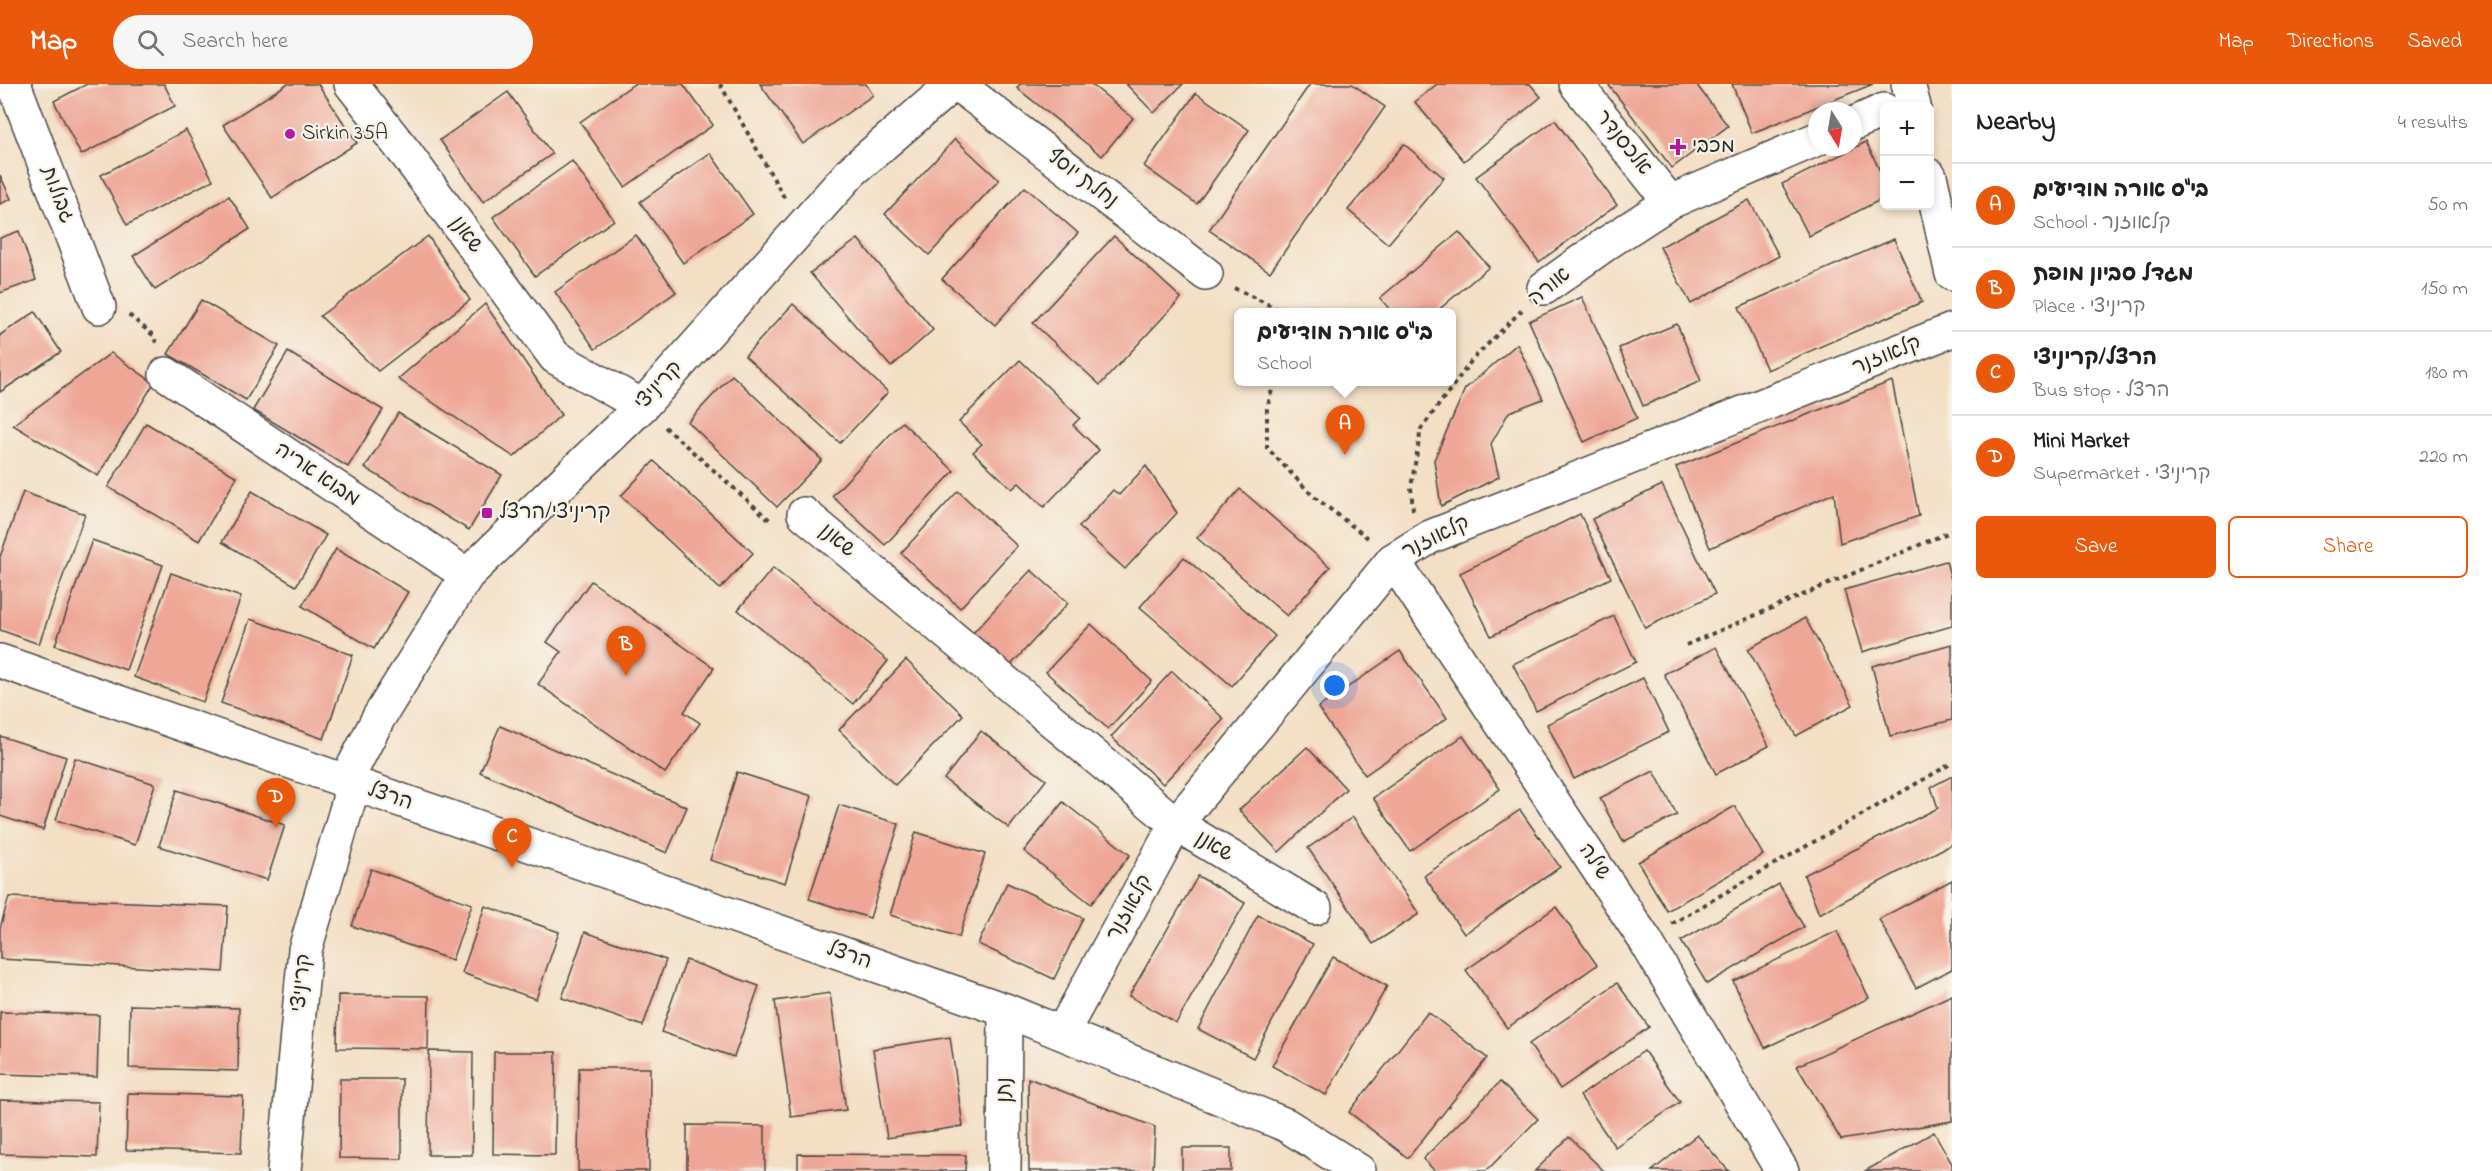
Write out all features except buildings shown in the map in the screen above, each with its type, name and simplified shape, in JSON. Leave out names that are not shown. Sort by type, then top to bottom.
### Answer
[{"type":"street","name":"גבולות","points":[[14,84],[99,307]]},
{"type":"street","name":"שאנן","points":[[351,84],[407,155],[555,357],[642,405]]},
{"type":"street","name":"קריניצי","points":[[284,1171],[304,950],[349,782],[387,705],[467,575],[642,405],[852,171],[955,84]]},
{"type":"street","name":"נחלת יוסף","points":[[955,84],[1206,274]]},
{"type":"street","name":"אלכסנדר","points":[[1576,84],[1670,202]]},
{"type":"street","points":[[1862,120],[1902,101]]},
{"type":"street","name":"אורה","points":[[1544,288],[1606,243],[1670,202],[1808,143]]},
{"type":"street","points":[[1934,197],[1952,274]]},
{"type":"street","name":"קלאוזנר","points":[[1062,1033],[1176,824],[1393,560],[1430,537],[1952,330]]},
{"type":"street","name":"מבוא אריה","points":[[166,374],[467,575]]},
{"type":"street","name":"שאנן","points":[[804,514],[1176,824],[1315,908]]},
{"type":"street","name":"שילה","points":[[1393,560],[1646,940],[1782,1171]]},
{"type":"street","name":"הרצל","points":[[0,661],[1005,1010],[1286,1125],[1359,1171]]},
{"type":"street","name":"נתן","points":[[1004,1171],[1005,1010]]},
{"type":"path","points":[[720,84],[802,228]]},
{"type":"path","points":[[1206,274],[1276,308]]},
{"type":"path","name":"אורה","points":[[1456,382],[1472,360],[1544,288]]},
{"type":"path","points":[[99,307],[127,314],[154,336],[166,374]]},
{"type":"path","points":[[1273,386],[1267,409],[1267,448],[1314,496],[1351,522],[1393,560]]},
{"type":"path","name":"אורה","points":[[1430,537],[1423,530],[1413,510],[1411,487],[1421,429],[1453,386]]},
{"type":"path","name":"שאנן","points":[[642,405],[704,464],[777,526],[804,514]]},
{"type":"path","points":[[1686,645],[1952,531]]},
{"type":"path","points":[[1646,940],[1781,859],[1818,841],[1952,764]]},
{"type":"place","name":"Sirkin 35A","points":[[290,134]]},
{"type":"place","name":"מכבי","points":[[1678,147]]},
{"type":"place","name":"בי\"ס אורה מודיעים","points":[[1345,455]]},
{"type":"place","name":"קריניצי/הרצל","points":[[487,513]]},
{"type":"place","name":"מגדל סביון מופת","points":[[626,676]]},
{"type":"place","name":"Mini Market","points":[[276,828]]},
{"type":"place","name":"הרצל/קריניצי","points":[[512,868]]}]
